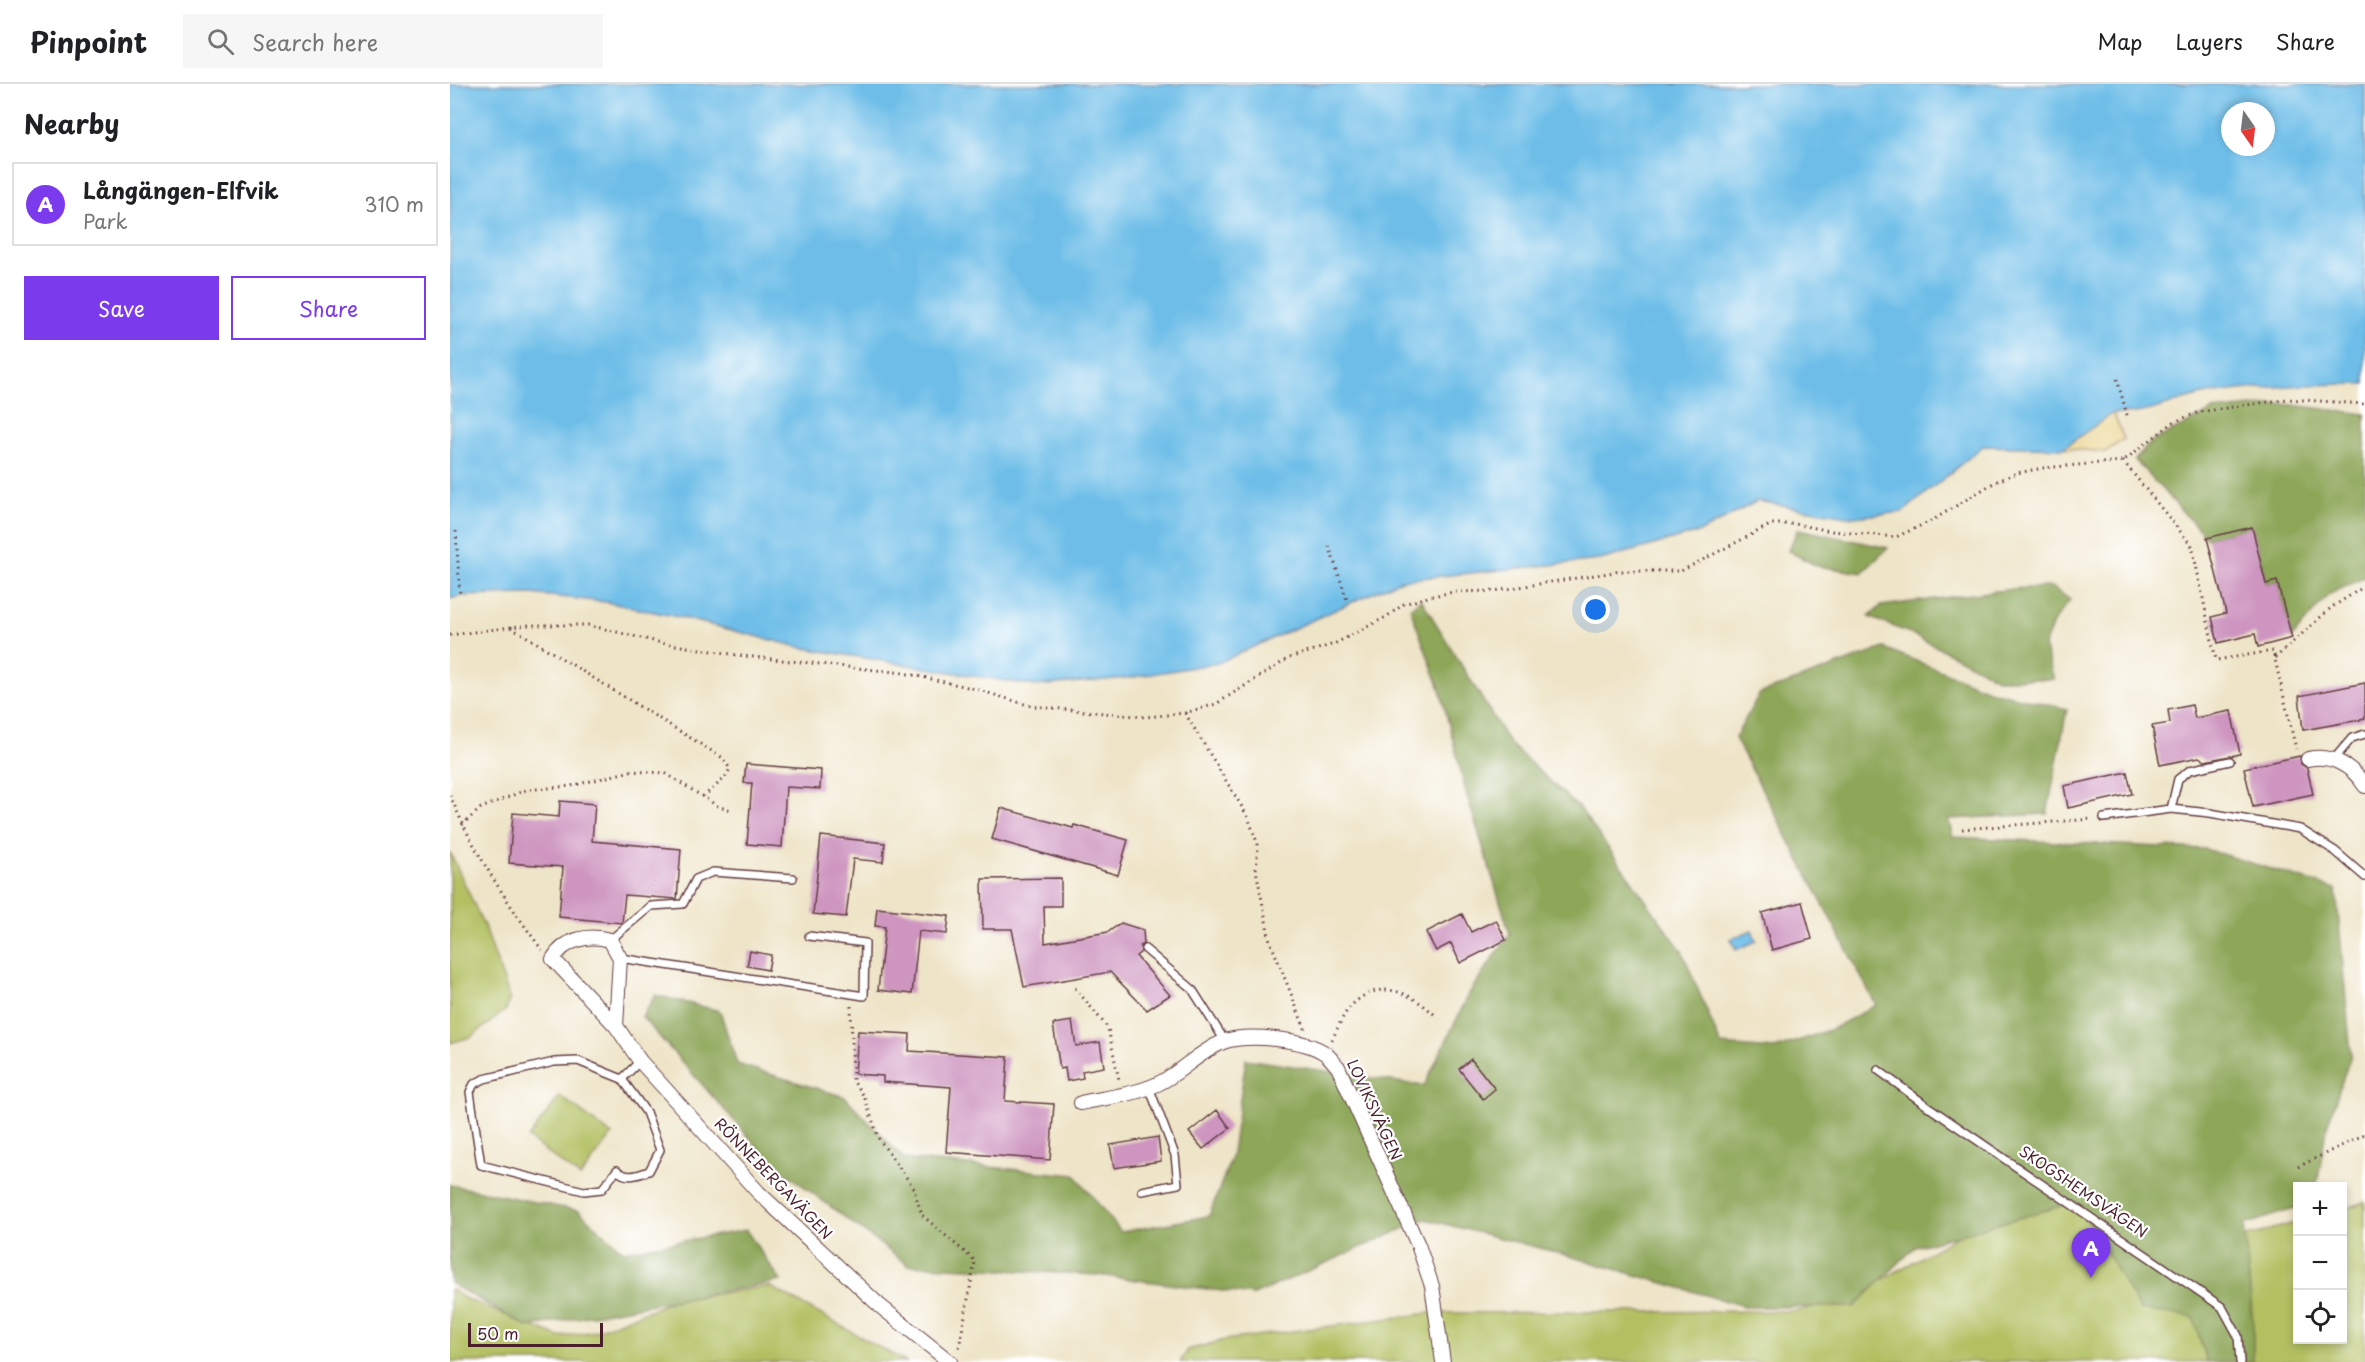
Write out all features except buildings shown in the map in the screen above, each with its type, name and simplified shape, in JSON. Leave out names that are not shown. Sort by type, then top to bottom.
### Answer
[{"type":"street","points":[[2308,759],[2320,757],[2334,759],[2350,768],[2365,786]]},
{"type":"street","points":[[553,959],[559,949],[572,942],[584,938],[610,940],[620,958],[616,1026]]},
{"type":"street","name":"RÖNNEBERGAVÄGEN","points":[[553,959],[616,1026],[640,1060],[758,1192],[880,1306],[950,1362]]},
{"type":"street","name":"LOVIKSVÄGEN","points":[[1081,1103],[1149,1087],[1166,1080],[1190,1060],[1225,1041],[1268,1038],[1312,1047],[1325,1053],[1338,1067],[1418,1245],[1432,1286],[1443,1362]]},
{"type":"lane","points":[[2334,759],[2352,738],[2365,734]]},
{"type":"lane","points":[[2171,809],[2178,778],[2190,770],[2230,761]]},
{"type":"lane","points":[[2103,818],[2171,809],[2210,813],[2300,829],[2335,851],[2365,877]]},
{"type":"lane","points":[[610,940],[651,906],[683,904],[696,879],[713,872],[793,878]]},
{"type":"lane","points":[[620,958],[864,996],[865,944],[809,936]]},
{"type":"lane","points":[[1145,949],[1192,989],[1225,1041]]},
{"type":"lane","points":[[622,1079],[640,1060]]},
{"type":"lane","points":[[578,1061],[622,1079],[646,1112],[660,1150],[649,1172],[622,1176],[617,1170],[602,1189],[584,1191],[481,1165],[470,1092],[474,1084],[484,1078],[554,1062],[578,1061]]},
{"type":"lane","name":"SKOGSHEMSVÄGEN","points":[[1878,1070],[2222,1307],[2238,1336],[2240,1362]]},
{"type":"lane","points":[[1142,1191],[1178,1184],[1175,1155],[1149,1087]]},
{"type":"path","points":[[2117,379],[2127,415]]},
{"type":"path","points":[[450,635],[510,626],[588,625],[662,643],[744,656],[904,673],[972,688],[1030,706],[1146,717],[1185,713],[1216,704],[1289,658],[1334,644],[1386,617],[1404,604],[1428,597],[1453,592],[1494,591],[1621,571],[1681,571],[1772,524],[1795,524],[1831,531],[1896,537],[1942,515],[1995,482],[2017,473],[2043,468],[2123,461],[2174,422],[2199,412],[2288,399],[2365,404]]},
{"type":"path","points":[[2123,461],[2192,546],[2216,660],[2272,651],[2295,749],[2306,747],[2308,759]]},
{"type":"path","points":[[456,531],[460,596]]},
{"type":"path","points":[[1329,546],[1348,603]]},
{"type":"path","points":[[2274,658],[2332,607],[2365,586]]},
{"type":"path","points":[[510,626],[723,758],[730,769],[725,778],[704,796]]},
{"type":"path","points":[[1185,713],[1248,817],[1258,845],[1256,870],[1270,941],[1312,1047]]},
{"type":"path","points":[[462,825],[481,808],[526,790],[571,786],[631,771],[665,773],[719,807],[732,810]]},
{"type":"path","points":[[450,795],[462,825],[482,863],[542,950],[553,959]]},
{"type":"path","points":[[1962,829],[2103,818]]},
{"type":"path","points":[[1076,988],[1110,1033],[1122,1094]]},
{"type":"path","points":[[1325,1053],[1346,1012],[1364,995],[1391,988],[1420,1001],[1435,1015]]},
{"type":"path","points":[[851,995],[853,1082],[864,1096],[879,1139],[914,1187],[922,1215],[975,1261],[959,1351]]},
{"type":"path","points":[[2298,1167],[2365,1134]]},
{"type":"green space","points":[[2284,404],[2365,414],[2365,577],[2328,595],[2292,638],[2277,581],[2266,584],[2252,527],[2207,538],[2135,460],[2151,442],[2212,411]]},
{"type":"green space","points":[[1798,529],[1888,548],[1862,573],[1817,566],[1788,551]]},
{"type":"green space","points":[[2052,587],[2070,600],[2053,623],[2044,646],[2054,679],[1999,679],[1910,633],[1869,617],[1881,606],[2012,589]]},
{"type":"green space","points":[[1421,599],[1509,743],[1581,810],[1682,951],[1721,1045],[1775,1049],[1832,1029],[1876,1005],[1735,738],[1759,694],[1884,648],[1991,691],[2067,709],[2047,814],[1948,819],[1953,837],[2205,849],[2336,889],[2351,1055],[2326,1129],[2318,1182],[2293,1182],[2293,1209],[2244,1225],[2253,1324],[2253,1362],[2207,1362],[2193,1317],[2140,1310],[2076,1202],[1915,1247],[1854,1307],[1747,1307],[1559,1253],[1425,1219],[1254,1295],[1097,1275],[908,1265],[770,1161],[642,1017],[655,995],[720,1011],[737,1064],[845,1097],[904,1159],[1075,1175],[1121,1232],[1209,1216],[1231,1158],[1246,1059],[1424,1086],[1470,992],[1510,934],[1466,792],[1440,689],[1410,608]]},
{"type":"green space","points":[[450,852],[485,928],[510,998],[506,1010],[471,1037],[450,1043]]},
{"type":"green space","points":[[560,1096],[612,1135],[580,1177],[528,1138]]},
{"type":"green space","points":[[2063,1175],[2173,1259],[2293,1223],[2293,1344],[2347,1344],[2347,1208],[2365,1202],[2365,1362],[1180,1362],[1188,1350],[1225,1340],[1430,1313],[1796,1311],[1851,1298]]},
{"type":"green space","points":[[450,1185],[579,1211],[623,1251],[746,1230],[781,1281],[527,1327],[450,1283]]},
{"type":"green space","points":[[769,1286],[906,1362],[450,1362],[450,1289],[466,1299],[559,1337],[595,1331],[673,1301]]},
{"type":"sand","points":[[2113,413],[2124,439],[2105,452],[2063,448]]},
{"type":"water","points":[[450,84],[2365,84],[2365,384],[2286,386],[2208,394],[2149,411],[2113,413],[2063,448],[1983,446],[1903,512],[1853,517],[1757,501],[1703,531],[1600,560],[1401,580],[1218,663],[1127,678],[1036,686],[803,648],[683,618],[606,602],[531,594],[460,596],[450,599]]},
{"type":"water","points":[[1752,930],[1756,941],[1736,950],[1731,939]]},
{"type":"place","name":"Långängen-Elfvik","points":[[2091,1278]]}]
